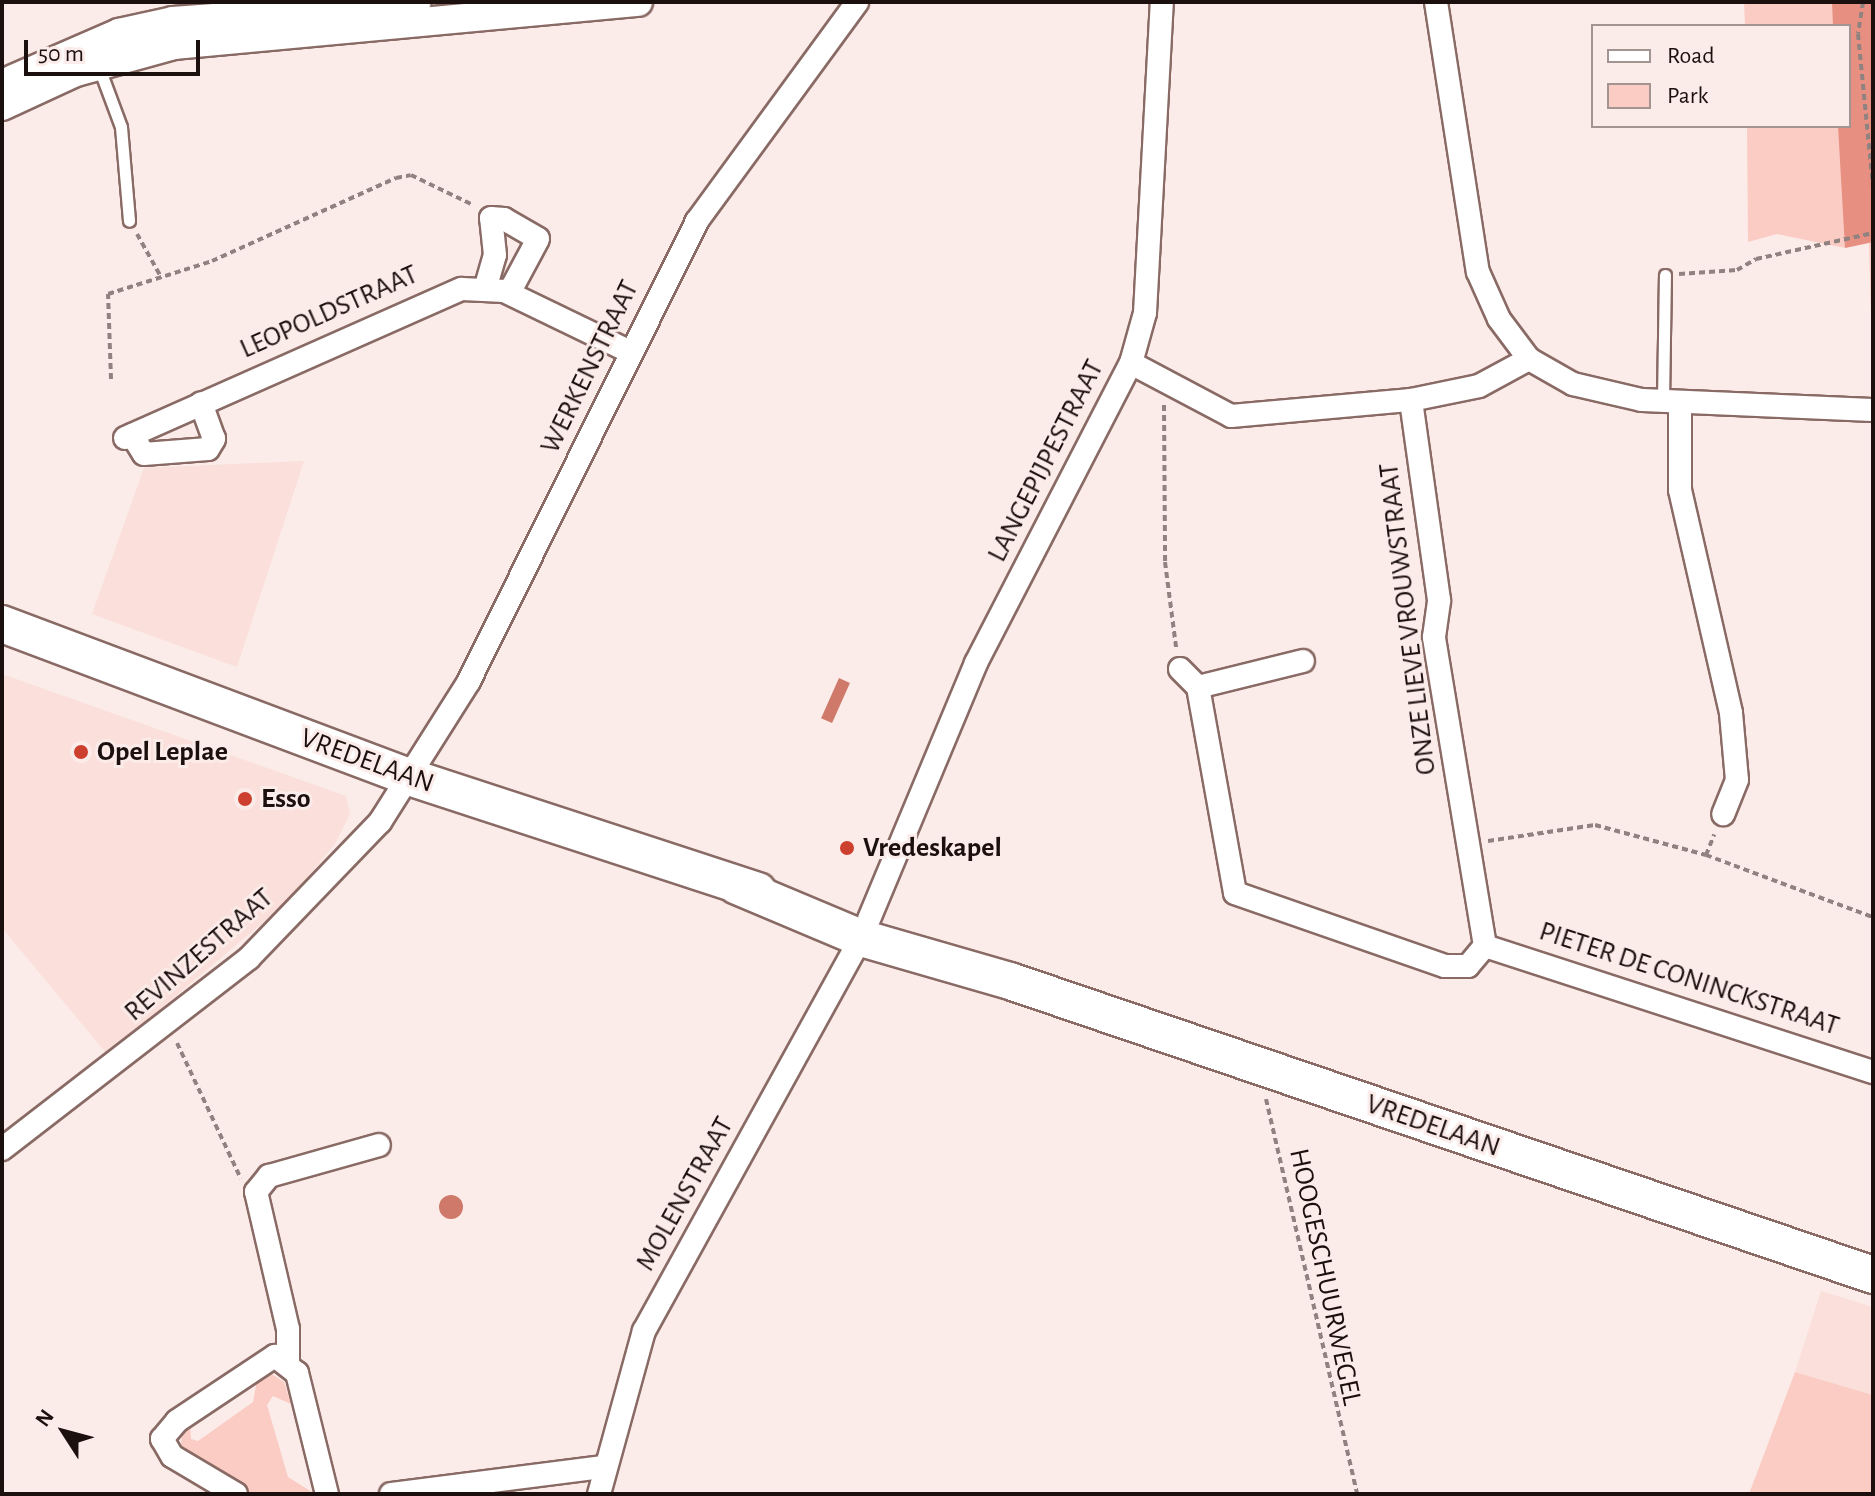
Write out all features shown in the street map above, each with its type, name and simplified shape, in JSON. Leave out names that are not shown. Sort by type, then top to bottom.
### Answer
[{"type":"main road","name":"VREDELAAN","points":[[2,624],[409,777],[865,929],[992,976],[1873,1275]]},
{"type":"street","points":[[2,84],[119,33],[173,21],[433,2]]},
{"type":"street","points":[[2,106],[98,65],[174,45],[638,2]]},
{"type":"street","name":"WERKENSTRAAT","points":[[409,777],[469,681],[697,221],[857,2]]},
{"type":"street","name":"LANGEPIJPESTRAAT","points":[[865,929],[976,663],[1131,363],[1148,258],[1162,2]]},
{"type":"street","points":[[1436,2],[1478,272],[1499,319],[1529,359],[1573,384],[1672,401],[1873,410]]},
{"type":"street","points":[[486,286],[495,255],[491,218],[534,231],[538,239],[509,293]]},
{"type":"street","name":"LEOPOLDSTRAAT","points":[[201,403],[214,439],[208,449],[144,454],[128,437],[201,403],[428,298],[486,286],[509,293],[630,352]]},
{"type":"street","points":[[1131,363],[1163,385],[1231,416],[1411,400],[1479,386],[1529,359]]},
{"type":"street","name":"ONZE LIEVE VROUWSTRAAT","points":[[1411,400],[1439,600],[1434,637],[1485,946]]},
{"type":"street","points":[[1672,401],[1680,490],[1731,713],[1737,780],[1723,814]]},
{"type":"street","points":[[1198,687],[1303,661]]},
{"type":"street","points":[[1180,669],[1198,687],[1235,893],[1445,966],[1468,966],[1485,946]]},
{"type":"street","name":"REVINZESTRAAT","points":[[2,1149],[169,1026],[339,866],[409,777]]},
{"type":"street","name":"MOLENSTRAAT","points":[[599,1494],[602,1467],[644,1331],[865,929]]},
{"type":"street","name":"PIETER DE CONINCKSTRAAT","points":[[1485,946],[1873,1072]]},
{"type":"street","points":[[288,1363],[288,1329],[256,1192],[269,1176],[379,1145]]},
{"type":"street","points":[[236,1494],[172,1456],[162,1439],[275,1356],[288,1363],[297,1373],[327,1494]]},
{"type":"street","points":[[391,1494],[602,1467]]},
{"type":"lane","points":[[98,65],[121,127],[129,221]]},
{"type":"lane","points":[[1665,275],[1672,401]]},
{"type":"path","points":[[1863,2],[1858,34],[1873,188]]},
{"type":"path","points":[[111,379],[108,294],[161,277],[411,175],[491,218]]},
{"type":"path","points":[[129,221],[161,277]]},
{"type":"path","points":[[1665,275],[1737,270],[1756,259],[1873,233]]},
{"type":"path","points":[[1163,385],[1165,562],[1180,669]]},
{"type":"path","points":[[1470,844],[1595,825],[1706,855],[1873,917]]},
{"type":"path","points":[[169,1026],[211,1125],[240,1179],[256,1192]]},
{"type":"path","name":"HOOGESCHUURWEGEL","points":[[1259,1067],[1326,1386],[1357,1494]]},
{"type":"shaded area","points":[[1832,2],[1873,2],[1873,242],[1845,248],[1838,128],[1851,128],[1851,24],[1833,24]]},
{"type":"shaded area","points":[[304,461],[237,667],[92,614],[144,468]]},
{"type":"shaded area","points":[[2,674],[346,796],[350,814],[335,844],[286,903],[107,1054],[2,928]]},
{"type":"shaded area","points":[[839,678],[850,683],[832,723],[821,718]]},
{"type":"shaded area","points":[[451,1195],[460,1198],[463,1207],[460,1216],[451,1219],[442,1216],[439,1207],[442,1198]]},
{"type":"shaded area","points":[[1821,1291],[1873,1307],[1873,1395],[1795,1372]]},
{"type":"green space","points":[[1744,2],[1873,2],[1873,390],[1869,243],[1845,248],[1777,234],[1748,242],[1747,128],[1851,128],[1851,24],[1745,24]]},
{"type":"green space","points":[[267,1371],[284,1382],[291,1404],[273,1396],[267,1405],[288,1477],[315,1494],[250,1494],[181,1449],[182,1429],[190,1422],[191,1439],[198,1441],[253,1402],[258,1374]]},
{"type":"green space","points":[[1795,1372],[1873,1395],[1873,1494],[1749,1494]]},
{"type":"place","name":"Opel Leplae","points":[[81,752]]},
{"type":"place","name":"Esso","points":[[245,799]]},
{"type":"place","name":"Vredeskapel","points":[[847,848]]}]
